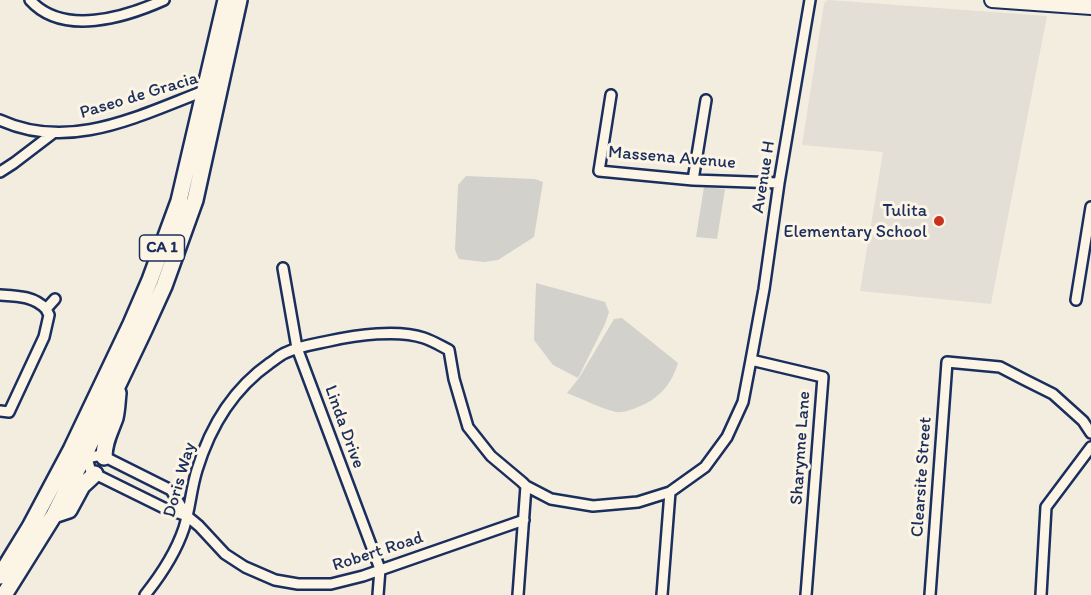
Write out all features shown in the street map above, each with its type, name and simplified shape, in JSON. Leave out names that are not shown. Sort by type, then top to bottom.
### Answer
[{"type":"highway","name":"CA 1","points":[[0,576],[30,527],[81,455],[119,383],[164,286],[195,200],[226,0]]},
{"type":"highway","name":"CA 1","points":[[4,595],[54,515],[81,455],[179,201],[239,0]]},
{"type":"highway","points":[[104,457],[106,440],[117,409],[119,383]]},
{"type":"highway","points":[[54,515],[69,510],[82,486],[96,474]]},
{"type":"main road","points":[[992,0],[1091,7]]},
{"type":"street","points":[[30,0],[36,7],[63,20],[88,21],[145,9],[164,0]]},
{"type":"street","name":"Avenue H","points":[[751,360],[810,0]]},
{"type":"street","name":"Paseo de Gracia","points":[[0,120],[31,131],[52,134],[68,133],[107,127],[211,91]]},
{"type":"street","name":"Massena Avenue","points":[[611,95],[599,171],[693,180],[779,183]]},
{"type":"street","points":[[693,180],[706,100]]},
{"type":"street","points":[[0,172],[52,134]]},
{"type":"street","points":[[1076,300],[1091,207]]},
{"type":"street","name":"Linda Drive","points":[[283,268],[297,348],[380,570],[378,595]]},
{"type":"street","points":[[0,295],[37,301],[49,315],[44,337],[5,412]]},
{"type":"street","points":[[46,309],[55,299]]},
{"type":"street","name":"Doris Way","points":[[145,595],[157,580],[183,531],[200,462],[221,414],[237,393],[261,369],[284,353],[354,335],[404,334],[423,338],[449,350],[454,379],[468,427],[491,456],[526,486],[551,499],[593,506],[638,502],[670,492],[705,466],[727,437],[743,402],[751,360]]},
{"type":"street","name":"Sharynne Lane","points":[[751,360],[823,377],[806,595]]},
{"type":"street","name":"Clearsite Street","points":[[930,595],[947,362],[1000,367],[1053,394],[1083,421],[1091,434]]},
{"type":"street","points":[[1041,595],[1046,507],[1091,447]]},
{"type":"street","points":[[81,455],[92,472],[96,474],[104,457]]},
{"type":"street","name":"Robert Road","points":[[81,455],[100,455],[171,490],[187,516],[225,554],[245,567],[275,580],[298,584],[331,584],[363,576],[524,520]]},
{"type":"street","name":"Robert Road","points":[[96,474],[164,508],[187,516]]},
{"type":"street","points":[[519,595],[526,486]]},
{"type":"street","points":[[662,595],[670,492]]},
{"type":"shaded area","name":"Tulita Elementary School","points":[[829,0],[1047,16],[991,304],[860,291],[883,152],[802,145],[824,4]]},
{"type":"shaded area","points":[[466,176],[535,179],[543,182],[534,237],[498,260],[484,262],[459,259],[455,250],[458,185]]},
{"type":"shaded area","points":[[704,187],[725,189],[717,239],[696,237]]},
{"type":"shaded area","points":[[536,283],[605,302],[609,312],[605,324],[578,378],[553,365],[534,340]]},
{"type":"shaded area","points":[[622,318],[678,363],[664,390],[652,400],[627,411],[616,412],[567,393],[579,378],[614,319]]},
{"type":"place","name":"Tulita Elementary School","points":[[939,221]]}]
